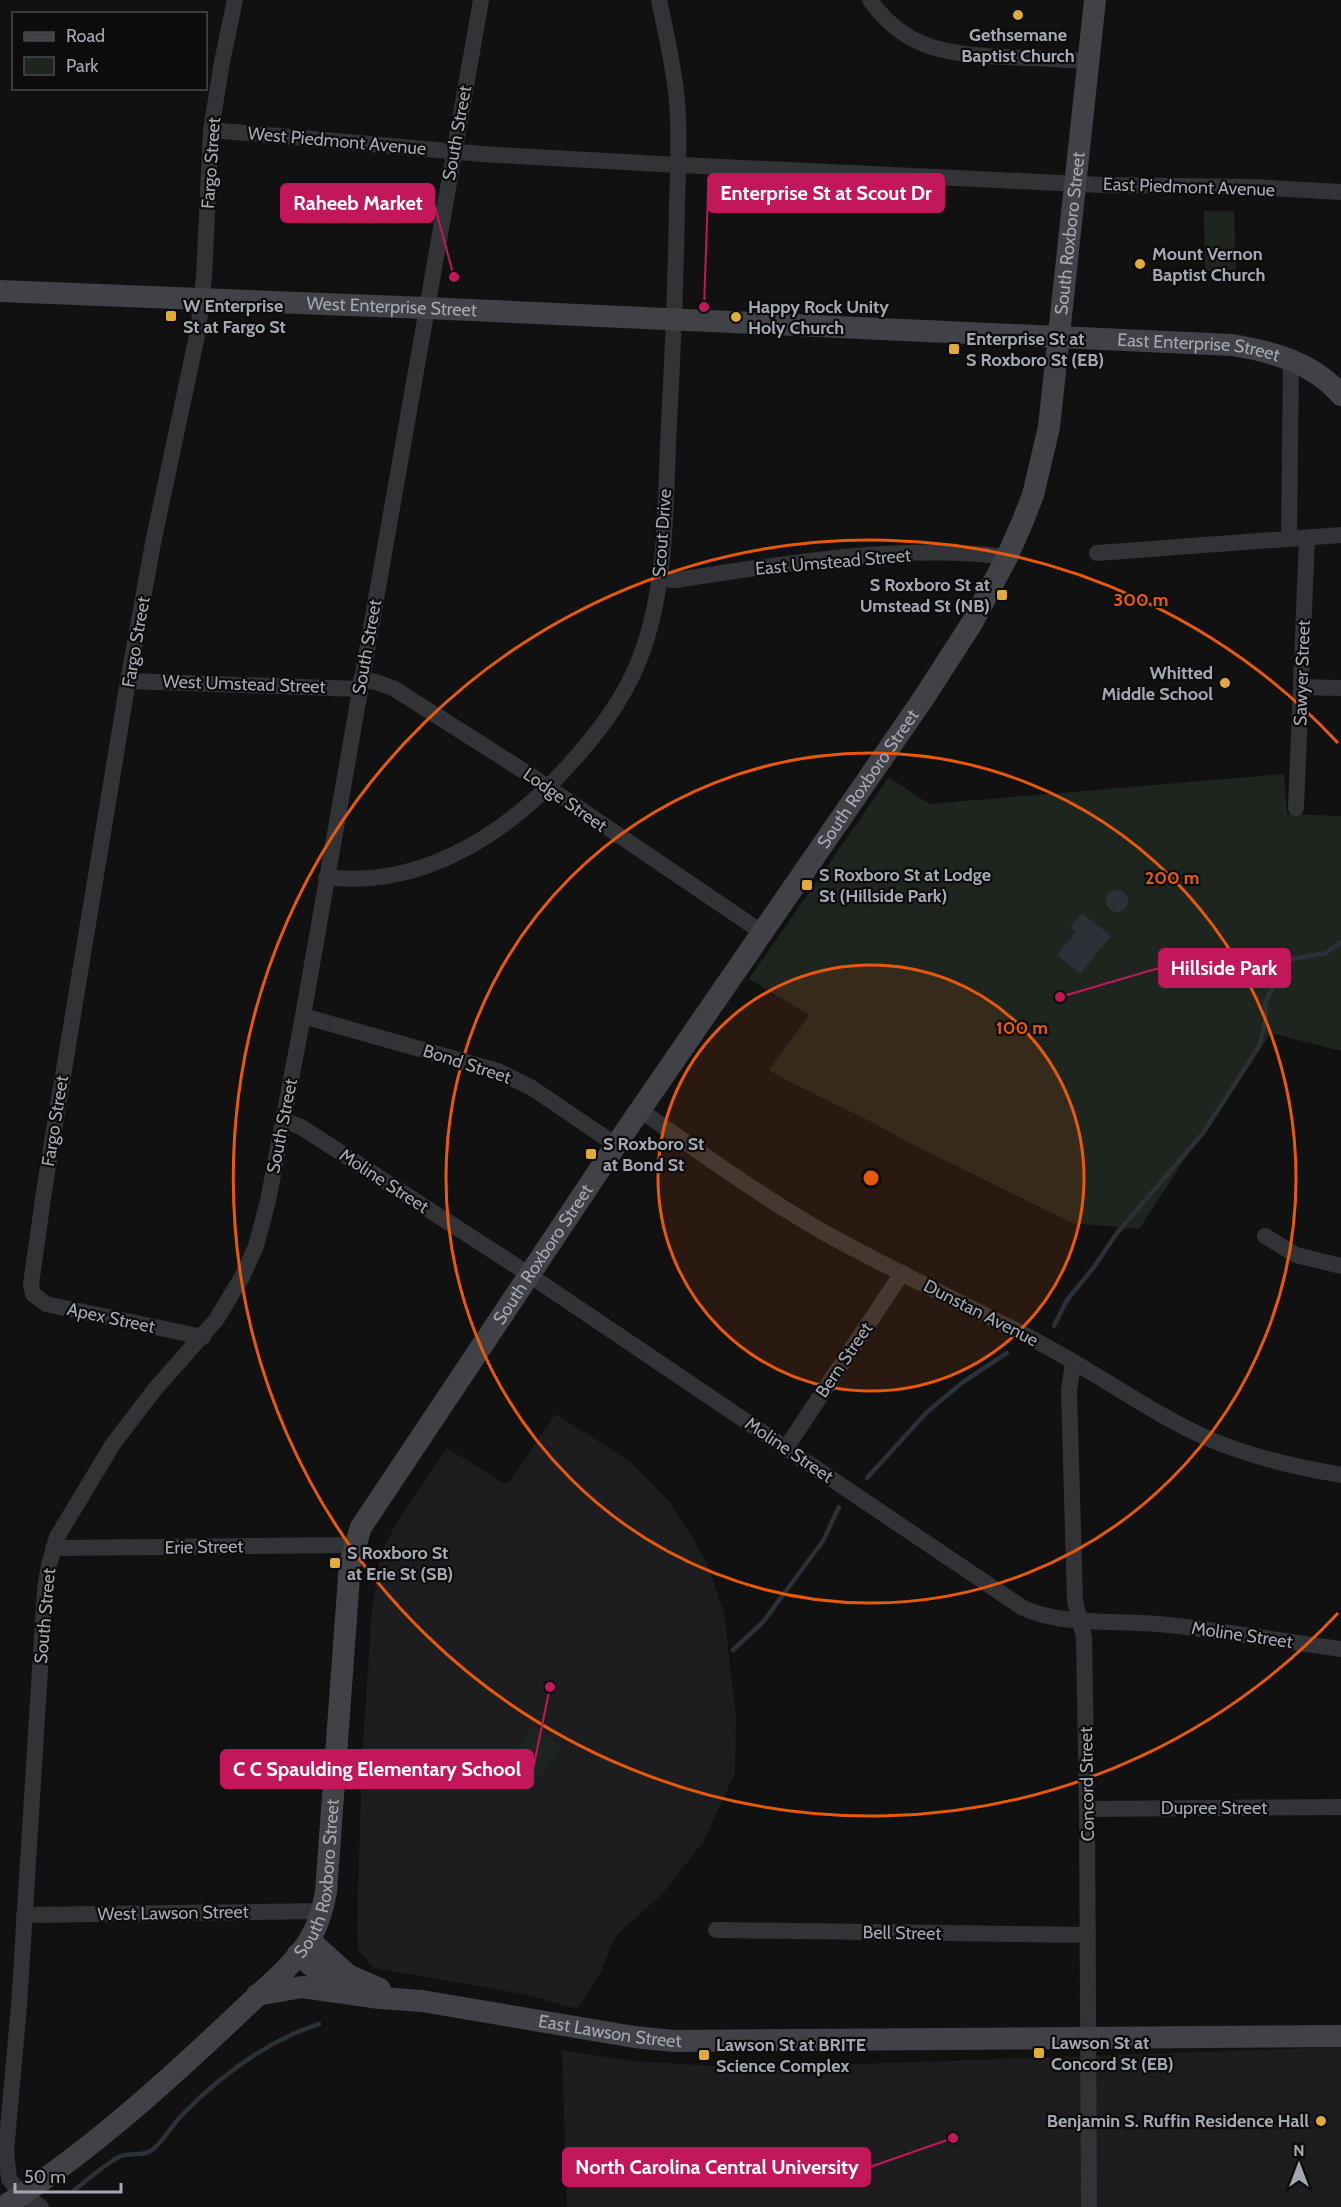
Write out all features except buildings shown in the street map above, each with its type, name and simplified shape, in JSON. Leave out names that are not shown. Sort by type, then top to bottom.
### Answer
[{"type":"street","name":"Fargo Street","points":[[31,1284],[45,1185],[153,543],[198,331],[202,300],[211,130],[235,0]]},
{"type":"street","name":"South Street","points":[[22,2203],[9,2179],[6,2151],[19,2006],[45,1588],[53,1548],[64,1526],[126,1426],[225,1307],[256,1246],[268,1201],[303,1016],[480,0]]},
{"type":"street","name":"Scout Drive","points":[[326,878],[343,880],[366,878],[420,868],[459,853],[501,828],[548,788],[591,740],[619,702],[639,662],[659,579],[674,320],[678,165],[677,101],[659,0]]},
{"type":"street","points":[[870,0],[902,33],[939,50],[963,55],[1088,61]]},
{"type":"street","name":"South Roxboro Street","points":[[22,2203],[71,2158],[178,2071],[303,1947],[322,1911],[326,1892],[350,1563],[361,1527],[616,1145],[923,699],[972,623],[1007,557],[1033,495],[1049,427],[1095,0]]},
{"type":"street","name":"West Piedmont Avenue","points":[[211,130],[454,152],[678,165]]},
{"type":"street","name":"East Piedmont Avenue","points":[[678,165],[1341,192]]},
{"type":"street","name":"West Enterprise Street","points":[[0,291],[674,320]]},
{"type":"street","name":"East Enterprise Street","points":[[674,320],[1232,345],[1265,351],[1291,360],[1322,378],[1341,394]]},
{"type":"street","points":[[1289,539],[1291,360]]},
{"type":"street","points":[[1097,553],[1341,535]]},
{"type":"street","name":"Sawyer Street","points":[[1296,808],[1307,538]]},
{"type":"street","name":"East Umstead Street","points":[[659,579],[676,580],[872,555],[938,554],[1007,557]]},
{"type":"street","name":"West Umstead Street","points":[[129,681],[360,684]]},
{"type":"street","name":"Lodge Street","points":[[360,684],[376,682],[393,688],[548,788],[763,933]]},
{"type":"street","points":[[1302,687],[1341,688]]},
{"type":"street","name":"Bond Street","points":[[303,1016],[498,1071],[532,1088],[616,1145]]},
{"type":"street","name":"Dunstan Avenue","points":[[640,1110],[782,1208],[819,1230],[1031,1338],[1179,1424],[1213,1440],[1290,1466],[1341,1475]]},
{"type":"street","name":"Moline Street","points":[[283,1120],[301,1126],[530,1275],[1023,1608],[1038,1615],[1161,1625],[1341,1649]]},
{"type":"street","points":[[1265,1236],[1296,1255],[1341,1266]]},
{"type":"street","name":"Bern Street","points":[[786,1448],[903,1273]]},
{"type":"street","name":"Apex Street","points":[[31,1284],[33,1294],[46,1304],[202,1337]]},
{"type":"street","name":"Concord Street","points":[[1073,1363],[1069,1391],[1075,1601],[1084,1637],[1088,1809],[1089,2207]]},
{"type":"street","name":"Erie Street","points":[[53,1548],[355,1545]]},
{"type":"street","name":"Dupree Street","points":[[1088,1809],[1341,1807]]},
{"type":"street","name":"West Lawson Street","points":[[24,1916],[322,1911]]},
{"type":"street","name":"Bell Street","points":[[716,1930],[1088,1935]]},
{"type":"street","points":[[303,1947],[342,1992]]},
{"type":"street","name":"East Lawson Street","points":[[303,1947],[333,1963],[352,1977],[381,1989],[422,2001]]},
{"type":"street","name":"East Lawson Street","points":[[257,1995],[302,1987],[380,1998],[422,2001],[634,2037],[674,2041],[1341,2036]]},
{"type":"shaded area","points":[[1113,890],[1121,890],[1128,897],[1128,905],[1121,912],[1113,912],[1106,905],[1106,897]]},
{"type":"shaded area","points":[[1082,913],[1111,936],[1080,974],[1057,955],[1076,932],[1070,927]]},
{"type":"shaded area","points":[[556,1414],[632,1463],[671,1504],[706,1560],[724,1613],[736,1716],[735,1773],[703,1842],[662,1894],[615,1937],[601,1971],[578,2009],[523,1994],[374,1968],[358,1950],[357,1932],[362,1756],[372,1610],[381,1552],[400,1517],[447,1448],[505,1484],[510,1481]]},
{"type":"shaded area","points":[[1341,2047],[1341,2207],[567,2207],[562,2050],[631,2061],[749,2068]]},
{"type":"green space","points":[[1204,211],[1234,211],[1236,270],[1205,271]]},
{"type":"green space","points":[[1284,774],[1287,814],[1341,816],[1341,1051],[1271,1033],[1216,1111],[1139,1229],[1072,1223],[769,1070],[809,1015],[749,979],[889,777],[929,804]]},
{"type":"green space","points":[[534,1726],[562,1749],[521,1794],[494,1774]]},
{"type":"waterway","points":[[1054,1326],[1067,1300],[1094,1267],[1117,1233],[1203,1133],[1260,1045],[1266,1017],[1265,1003],[1272,989],[1274,970],[1280,961],[1326,953],[1341,942]]},
{"type":"waterway","points":[[867,1478],[927,1412],[963,1382],[1007,1353]]},
{"type":"waterway","points":[[733,1650],[763,1622],[823,1541],[839,1507]]},
{"type":"waterway","points":[[73,2191],[115,2159],[152,2150],[178,2119],[212,2087],[245,2061],[281,2040],[319,2024]]},
{"type":"place","name":"Gethsemane Baptist Church","points":[[1018,15]]},
{"type":"place","name":"Mount Vernon Baptist Church","points":[[1140,264]]},
{"type":"place","name":"Raheeb Market","points":[[454,277]]},
{"type":"place","name":"Enterprise St at Scout Dr","points":[[704,307]]},
{"type":"place","name":"W Enterprise St at Fargo St","points":[[171,316]]},
{"type":"place","name":"Happy Rock Unity Holy Church","points":[[736,317]]},
{"type":"place","name":"Enterprise St at S Roxboro St (EB)","points":[[954,349]]},
{"type":"place","name":"S Roxboro St at Umstead St (NB)","points":[[1002,595]]},
{"type":"place","name":"Whitted Middle School","points":[[1225,683]]},
{"type":"place","name":"S Roxboro St at Lodge St (Hillside Park)","points":[[807,885]]},
{"type":"place","name":"Hillside Park","points":[[1060,997]]},
{"type":"place","name":"S Roxboro St at Bond St","points":[[591,1154]]},
{"type":"place","name":"S Roxboro St at Erie St (SB)","points":[[335,1563]]},
{"type":"place","name":"C C Spaulding Elementary School","points":[[550,1687]]},
{"type":"place","name":"Lawson St at Concord St (EB)","points":[[1039,2053]]},
{"type":"place","name":"Lawson St at BRITE Science Complex","points":[[704,2055]]},
{"type":"place","name":"Benjamin S. Ruffin Residence Hall","points":[[1321,2121]]},
{"type":"place","name":"North Carolina Central University","points":[[953,2138]]}]
